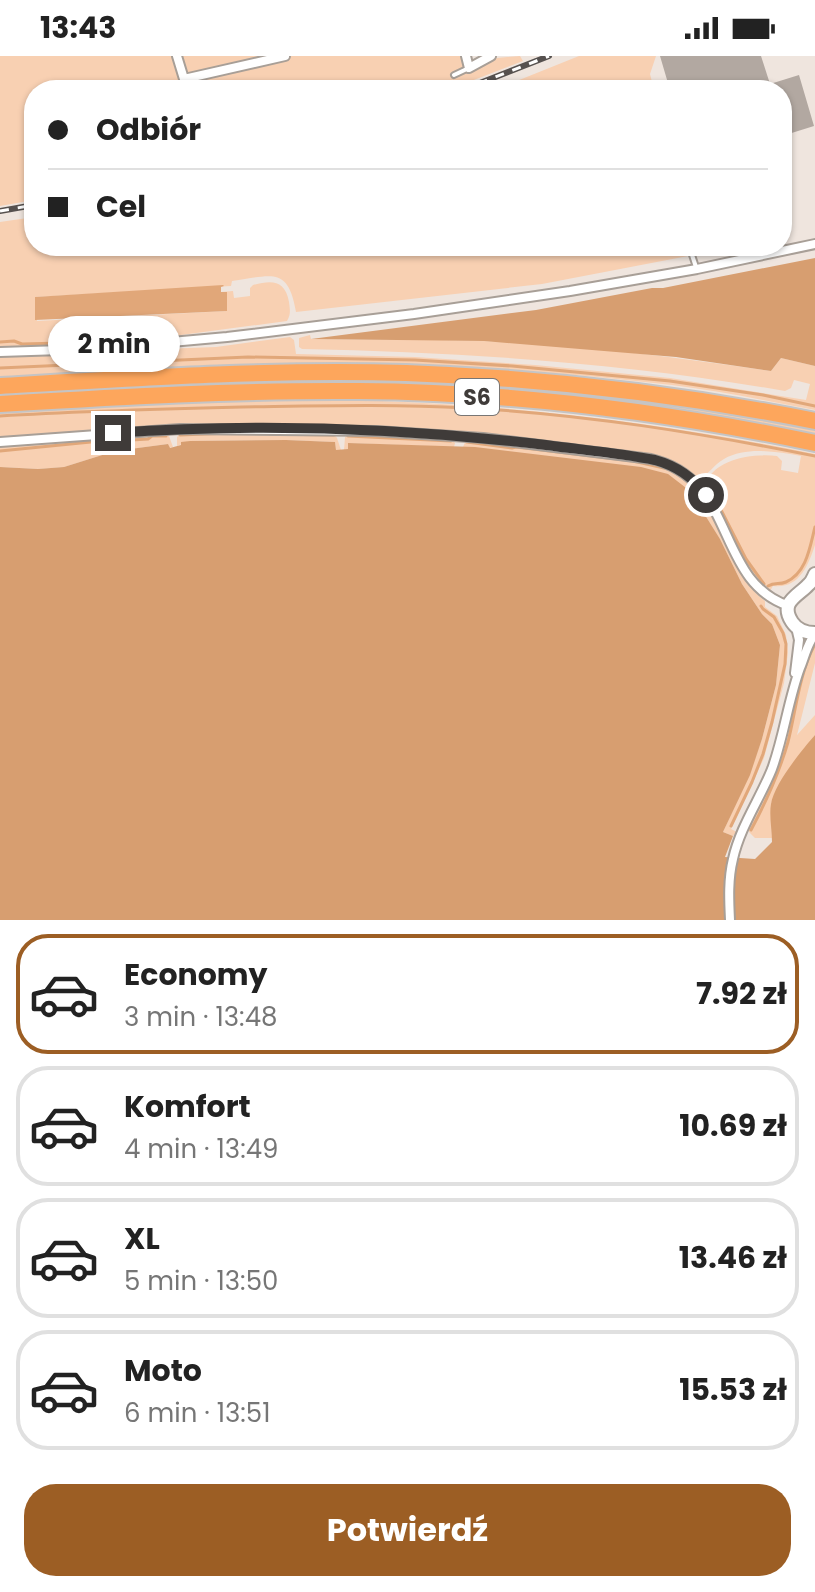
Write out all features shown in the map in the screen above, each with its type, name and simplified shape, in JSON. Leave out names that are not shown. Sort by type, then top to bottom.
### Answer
[{"type":"highway","name":"S6","points":[[0,386],[241,373],[404,373],[621,389],[727,404],[815,421]]},
{"type":"highway","name":"S6","points":[[0,404],[241,393],[404,392],[619,410],[723,425],[815,443]]},
{"type":"main road","points":[[815,574],[809,589],[794,596],[789,606],[789,616],[796,626],[815,634]]},
{"type":"street","points":[[177,56],[184,79],[285,56]]},
{"type":"street","points":[[466,56],[469,68],[491,56]]},
{"type":"street","points":[[792,249],[815,244]]},
{"type":"street","points":[[0,352],[93,349],[227,337],[570,291],[761,256]]},
{"type":"street","points":[[0,442],[206,429],[376,431],[483,438],[655,460],[677,468],[697,483],[712,504],[750,579],[767,595],[789,606]]},
{"type":"street","points":[[794,685],[799,640],[796,626]]},
{"type":"street","points":[[730,920],[732,860],[776,758],[794,685],[815,634]]},
{"type":"lane","points":[[454,75],[469,68]]},
{"type":"lane","points":[[692,256],[697,269]]},
{"type":"shaded area","points":[[0,56],[461,56],[467,73],[497,58],[520,56],[523,61],[474,80],[24,80],[24,202],[0,206]]},
{"type":"shaded area","points":[[579,56],[656,56],[650,74],[652,80],[519,80]]},
{"type":"shaded area","points":[[24,218],[24,256],[688,256],[542,284],[296,312],[293,297],[283,280],[267,276],[232,281],[231,286],[35,297],[37,321],[227,311],[227,293],[221,292],[233,291],[234,298],[250,296],[253,285],[272,282],[284,289],[290,312],[287,321],[106,345],[0,348],[0,222]]},
{"type":"shaded area","points":[[815,258],[815,366],[781,358],[771,371],[676,357],[484,341],[311,339],[536,310]]},
{"type":"shaded area","points":[[223,285],[221,292],[227,292],[227,311],[35,320],[35,297]]},
{"type":"shaded area","points":[[310,335],[311,339],[462,340],[556,345],[771,371],[781,358],[815,366],[815,410],[672,385],[450,366],[282,364],[0,377],[0,355],[216,347],[290,337],[294,340],[296,354],[415,357],[535,365],[670,378],[806,400],[810,384],[794,380],[791,388],[785,391],[604,366],[299,347],[299,338]]},
{"type":"shaded area","points":[[253,380],[427,382],[568,390],[815,428],[815,436],[551,396],[0,398],[0,392]]},
{"type":"shaded area","points":[[318,399],[443,404],[568,415],[692,431],[815,454],[815,545],[796,580],[773,586],[770,591],[749,569],[705,487],[715,470],[745,457],[777,456],[782,461],[781,470],[798,473],[801,456],[782,453],[742,452],[720,461],[698,479],[657,457],[496,436],[405,429],[203,425],[0,439],[0,413],[167,403]]},
{"type":"shaded area","points":[[166,433],[173,447],[169,448],[168,444],[115,451],[64,467],[0,467],[0,446]]},
{"type":"shaded area","points":[[181,433],[334,434],[341,450],[336,450],[335,442],[286,440],[190,441],[177,446],[177,437]]},
{"type":"shaded area","points":[[350,434],[451,439],[455,443],[454,447],[348,443],[348,449],[344,450],[345,437]]},
{"type":"shaded area","points":[[466,440],[652,463],[680,475],[704,500],[741,573],[765,601],[765,607],[777,616],[786,635],[788,653],[784,683],[764,758],[731,829],[737,832],[733,836],[723,832],[762,739],[776,685],[780,645],[772,624],[742,584],[720,539],[690,491],[463,447]]},
{"type":"shaded area","points":[[190,441],[335,442],[336,450],[348,449],[348,443],[475,447],[641,467],[668,474],[690,491],[720,539],[742,584],[772,624],[780,645],[776,685],[762,739],[750,775],[723,832],[733,836],[725,857],[755,859],[772,842],[770,813],[773,796],[789,768],[815,735],[815,920],[0,920],[0,467],[64,467],[115,451],[168,444],[170,448]]},
{"type":"shaded area","points":[[815,641],[815,663],[797,735],[815,715],[815,735],[778,786],[771,804],[772,838],[755,838],[749,828],[782,753],[800,677]]},
{"type":"building","points":[[660,56],[761,56],[769,80],[667,80]]},
{"type":"building","points":[[799,75],[814,126],[792,133],[792,80],[783,80]]},
{"type":"waterway","points":[[0,342],[102,342],[150,336]]},
{"type":"waterway","points":[[0,368],[248,357],[415,360],[670,381],[815,406]]},
{"type":"waterway","points":[[0,416],[242,407],[467,408],[642,426],[815,456]]},
{"type":"waterway","points":[[180,435],[230,433]]},
{"type":"waterway","points":[[270,434],[334,435]]},
{"type":"waterway","points":[[0,451],[166,436]]},
{"type":"waterway","points":[[348,436],[451,441]]},
{"type":"waterway","points":[[467,442],[633,461],[664,468]]},
{"type":"waterway","points":[[691,485],[701,498]]},
{"type":"waterway","points":[[715,498],[746,559],[764,584]]},
{"type":"waterway","points":[[768,586],[786,582],[799,572],[815,527]]},
{"type":"waterway","points":[[731,826],[763,754],[785,664],[783,633],[774,617],[761,606]]},
{"type":"waterway","points":[[751,830],[784,754],[802,680],[815,644]]},
{"type":"railway","points":[[488,80],[549,56]]},
{"type":"railway","points":[[0,211],[24,207]]},
{"type":"route","points":[[113,433],[246,429],[446,434],[655,460],[684,472],[706,495]]}]
